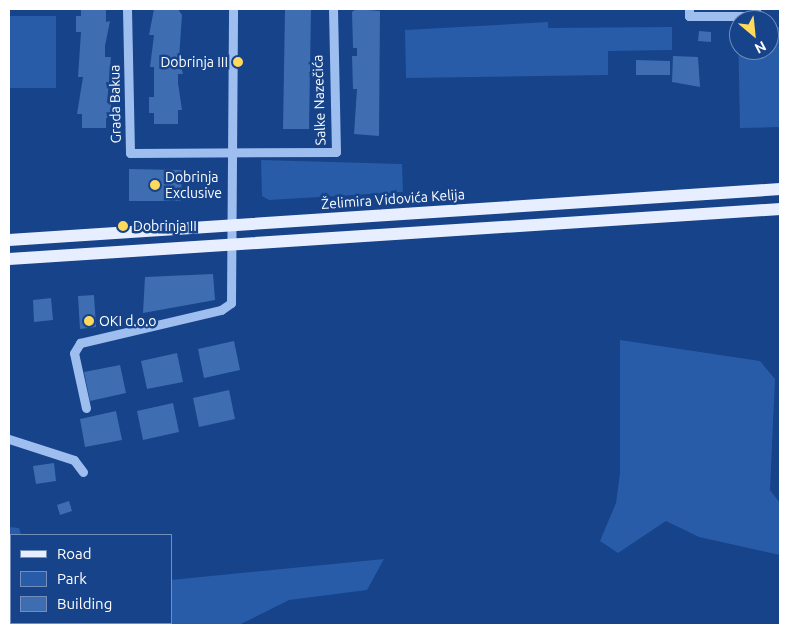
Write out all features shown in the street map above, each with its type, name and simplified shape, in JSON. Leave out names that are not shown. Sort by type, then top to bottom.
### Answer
[{"type":"main road","name":"Želimira Vidovića Kelija","points":[[9,240],[780,189]]},
{"type":"main road","points":[[9,259],[235,242],[780,209]]},
{"type":"street","name":"Grada Bakua","points":[[127,9],[130,153],[235,150]]},
{"type":"street","points":[[86,408],[74,352],[80,343],[227,308],[235,242],[233,9]]},
{"type":"street","name":"Salke Nazečića","points":[[235,150],[336,152],[333,9]]},
{"type":"street","points":[[689,9],[689,16],[756,16],[756,9]]},
{"type":"street","points":[[9,439],[74,460],[83,472]]},
{"type":"green space","points":[[9,16],[56,16],[56,88],[9,88]]},
{"type":"green space","points":[[548,22],[548,28],[672,27],[672,50],[608,51],[608,75],[406,78],[405,30]]},
{"type":"green space","points":[[780,27],[780,127],[740,128],[739,60],[779,60]]},
{"type":"green space","points":[[261,160],[402,164],[403,192],[269,200],[262,196]]},
{"type":"green space","points":[[620,340],[760,361],[775,379],[770,490],[780,503],[780,555],[699,537],[666,521],[618,553],[600,541],[616,503],[620,473]]},
{"type":"green space","points":[[9,527],[19,528],[21,534],[10,534],[10,624],[172,624],[172,580],[384,559],[367,590],[289,600],[239,625],[9,625]]},
{"type":"building","points":[[81,9],[106,9],[106,22],[110,21],[105,46],[105,57],[111,57],[107,103],[111,103],[111,118],[106,118],[106,128],[82,128],[82,114],[77,114],[83,77],[78,77],[81,32],[76,32],[76,16],[81,16]]},
{"type":"building","points":[[154,9],[178,9],[182,15],[179,59],[183,74],[178,74],[178,83],[182,110],[178,110],[178,124],[154,124],[154,113],[149,113],[149,97],[154,97],[154,67],[150,67],[154,35],[149,35]]},
{"type":"building","points":[[285,9],[311,9],[309,129],[283,129]]},
{"type":"building","points":[[356,9],[380,11],[379,136],[354,134],[357,89],[353,89],[352,56],[357,56],[357,48],[353,48],[352,12]]},
{"type":"building","points":[[699,31],[711,32],[711,42],[698,41]]},
{"type":"building","points":[[673,56],[698,57],[700,87],[672,82]]},
{"type":"building","points":[[636,60],[670,61],[670,75],[636,75]]},
{"type":"building","name":"Dobrinja Exclusive","points":[[129,169],[182,170],[181,201],[129,201]]},
{"type":"building","points":[[213,274],[215,300],[143,313],[145,277]]},
{"type":"building","points":[[94,295],[96,327],[80,329],[78,296]]},
{"type":"building","points":[[51,298],[53,320],[34,322],[33,300]]},
{"type":"building","points":[[234,341],[240,370],[204,378],[198,349]]},
{"type":"building","points":[[177,353],[183,382],[147,389],[141,361]]},
{"type":"building","points":[[120,365],[126,393],[90,401],[84,372]]},
{"type":"building","points":[[229,390],[235,419],[199,427],[193,398]]},
{"type":"building","points":[[173,403],[179,432],[143,440],[137,411]]},
{"type":"building","points":[[116,411],[122,440],[85,447],[80,419]]},
{"type":"building","points":[[54,463],[56,481],[36,484],[33,466]]},
{"type":"building","points":[[69,501],[72,511],[60,515],[57,505]]},
{"type":"place","name":"Dobrinja III","points":[[238,62]]},
{"type":"place","name":"Dobrinja Exclusive","points":[[155,185]]},
{"type":"place","name":"Dobrinja II","points":[[123,226]]},
{"type":"place","name":"OKI d.o.o","points":[[89,321]]}]
